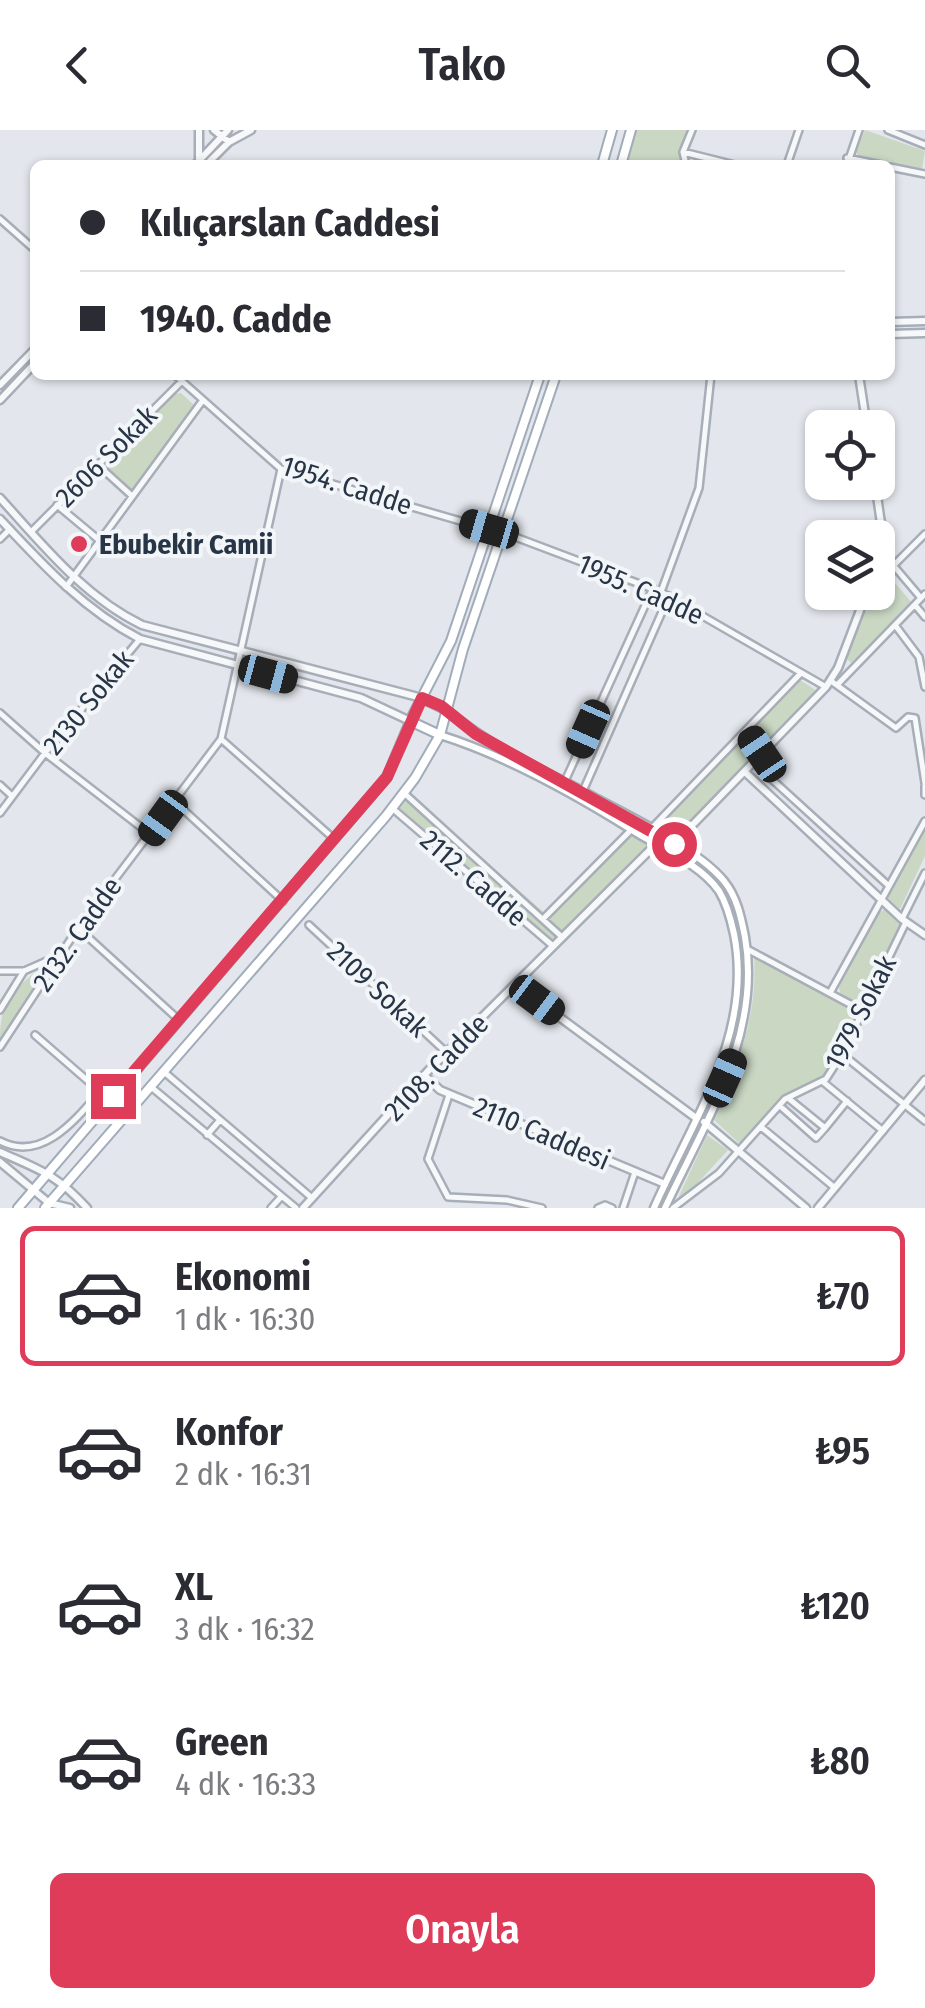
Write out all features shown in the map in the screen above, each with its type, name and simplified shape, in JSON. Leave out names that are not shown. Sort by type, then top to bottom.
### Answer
[{"type":"main road","points":[[603,160],[612,130]]},
{"type":"main road","points":[[622,160],[631,130]]},
{"type":"main road","points":[[18,1208],[387,777],[451,642],[538,380]]},
{"type":"main road","points":[[47,1206],[392,808],[440,736],[462,649],[554,380]]},
{"type":"main road","points":[[422,698],[447,710],[476,734],[702,861],[726,882],[739,909],[747,950],[749,998],[743,1030],[665,1208]]},
{"type":"main road","points":[[410,722],[502,760],[631,830],[696,870],[719,892],[736,947],[738,994],[730,1038],[654,1208]]},
{"type":"main road","points":[[696,1118],[704,1122]]},
{"type":"street","points":[[199,130],[200,160]]},
{"type":"street","points":[[205,160],[251,130]]},
{"type":"street","points":[[685,160],[692,130]]},
{"type":"street","points":[[789,160],[798,130]]},
{"type":"street","points":[[848,160],[858,130]]},
{"type":"street","points":[[888,130],[925,145]]},
{"type":"street","points":[[203,160],[224,131]]},
{"type":"street","points":[[224,131],[237,137]]},
{"type":"street","points":[[224,131],[229,142]]},
{"type":"street","points":[[684,152],[715,160]]},
{"type":"street","points":[[895,167],[924,172]]},
{"type":"street","points":[[0,219],[30,246]]},
{"type":"street","points":[[895,322],[925,321]]},
{"type":"street","points":[[895,334],[925,334]]},
{"type":"street","points":[[0,385],[30,354]]},
{"type":"street","points":[[0,400],[30,368]]},
{"type":"street","points":[[661,592],[699,488],[710,380]]},
{"type":"street","points":[[860,380],[864,410]]},
{"type":"street","name":"1954. Cadde","points":[[182,381],[282,470],[489,529]]},
{"type":"street","name":"2606 Sokak","points":[[30,532],[182,381]]},
{"type":"street","points":[[66,588],[203,400]]},
{"type":"street","points":[[98,464],[132,494]]},
{"type":"street","name":"2132. Cadde","points":[[0,1047],[78,928],[221,739],[282,470]]},
{"type":"street","points":[[0,498],[74,576],[106,604],[142,625],[422,698]]},
{"type":"street","points":[[57,505],[99,540]]},
{"type":"street","points":[[0,519],[66,588],[105,619],[140,639],[362,698],[410,722]]},
{"type":"street","points":[[0,539],[10,529]]},
{"type":"street","name":"1955. Cadde","points":[[502,532],[653,588],[831,685],[896,728],[908,716],[916,720],[925,784]]},
{"type":"street","points":[[895,564],[925,534]]},
{"type":"street","points":[[674,844],[923,596],[895,568]]},
{"type":"street","points":[[565,782],[653,588]]},
{"type":"street","points":[[583,791],[669,596]]},
{"type":"street","points":[[915,604],[925,617]]},
{"type":"street","points":[[831,685],[860,610]]},
{"type":"street","points":[[895,626],[919,658],[925,687]]},
{"type":"street","name":"2130 Sokak","points":[[0,814],[140,639]]},
{"type":"street","points":[[651,829],[802,672]]},
{"type":"street","points":[[0,713],[151,835]]},
{"type":"street","points":[[747,732],[762,754]]},
{"type":"street","points":[[221,739],[335,840]]},
{"type":"street","points":[[754,762],[890,886]]},
{"type":"street","points":[[744,772],[904,921],[925,935]]},
{"type":"street","points":[[925,784],[925,796]]},
{"type":"street","points":[[0,785],[12,796]]},
{"type":"street","name":"2112. Cadde","points":[[404,793],[562,937]]},
{"type":"street","points":[[175,802],[283,901]]},
{"type":"street","name":"2112. Cadde","points":[[392,808],[555,948]]},
{"type":"street","points":[[830,993],[925,822]]},
{"type":"street","points":[[544,919],[631,830]]},
{"type":"street","name":"2108. Cadde","points":[[300,1208],[424,1076],[656,844]]},
{"type":"street","name":"1979 Sokak","points":[[673,1208],[707,1184],[788,1098],[822,1081],[842,1054],[925,873]]},
{"type":"street","name":"2109 Sokak","points":[[309,925],[447,1053]]},
{"type":"street","points":[[78,928],[180,1020]]},
{"type":"street","points":[[747,950],[863,1011]]},
{"type":"street","points":[[0,971],[24,971],[58,956]]},
{"type":"street","points":[[0,1010],[24,971]]},
{"type":"street","points":[[516,985],[696,1118]]},
{"type":"street","points":[[0,1140],[22,1149],[41,1145],[57,1135],[98,1094],[96,1088],[36,1036]]},
{"type":"street","points":[[842,1054],[924,1118]]},
{"type":"street","points":[[163,1071],[312,1198]]},
{"type":"street","name":"2110 Caddesi","points":[[424,1076],[439,1090],[665,1184]]},
{"type":"street","points":[[818,1208],[925,1080]]},
{"type":"street","points":[[822,1081],[882,1131]]},
{"type":"street","points":[[150,1086],[281,1197],[300,1208]]},
{"type":"street","points":[[449,1094],[428,1159],[448,1196],[507,1200],[542,1208]]},
{"type":"street","points":[[788,1098],[825,1128]]},
{"type":"street","points":[[779,1106],[816,1138],[847,1101]]},
{"type":"street","points":[[207,1135],[220,1120]]},
{"type":"street","points":[[704,1122],[806,1208]]},
{"type":"street","points":[[760,1127],[835,1188]]},
{"type":"street","points":[[0,1152],[46,1172],[64,1184],[86,1208]]},
{"type":"street","points":[[0,1162],[47,1206],[70,1208]]},
{"type":"street","points":[[623,1208],[635,1172]]},
{"type":"street","points":[[271,1208],[281,1197]]},
{"type":"street","points":[[598,1208],[612,1208]]},
{"type":"green space","points":[[633,130],[690,130],[683,160],[625,160]]},
{"type":"green space","points":[[865,130],[925,151],[922,169],[895,164],[895,160],[858,156]]},
{"type":"green space","points":[[181,393],[194,405],[132,491],[102,465],[175,394]]},
{"type":"green space","points":[[895,583],[911,606],[851,663],[847,659],[866,610],[895,610]]},
{"type":"green space","points":[[800,680],[817,691],[764,746],[753,729]]},
{"type":"green space","points":[[744,737],[756,755],[676,837],[657,828]]},
{"type":"green space","points":[[408,793],[548,916],[629,832],[647,843],[648,849],[563,930],[552,951],[393,812]]},
{"type":"green space","points":[[925,821],[925,856],[900,909],[884,895]]},
{"type":"green space","points":[[885,909],[901,926],[865,1003],[860,1005],[840,993],[839,987],[879,913]]},
{"type":"green space","points":[[754,956],[858,1012],[825,1075],[785,1094],[740,1144],[713,1119],[744,1040],[753,1000]]},
{"type":"green space","points":[[34,973],[42,979],[0,1040],[7,1002]]},
{"type":"green space","points":[[707,1135],[728,1150],[695,1186],[697,1189],[675,1205]]},
{"type":"place","name":"Ebubekir Camii","points":[[79,544]]},
{"type":"route","points":[[113,1096],[387,777],[422,698],[441,706],[476,734],[674,844]]}]
